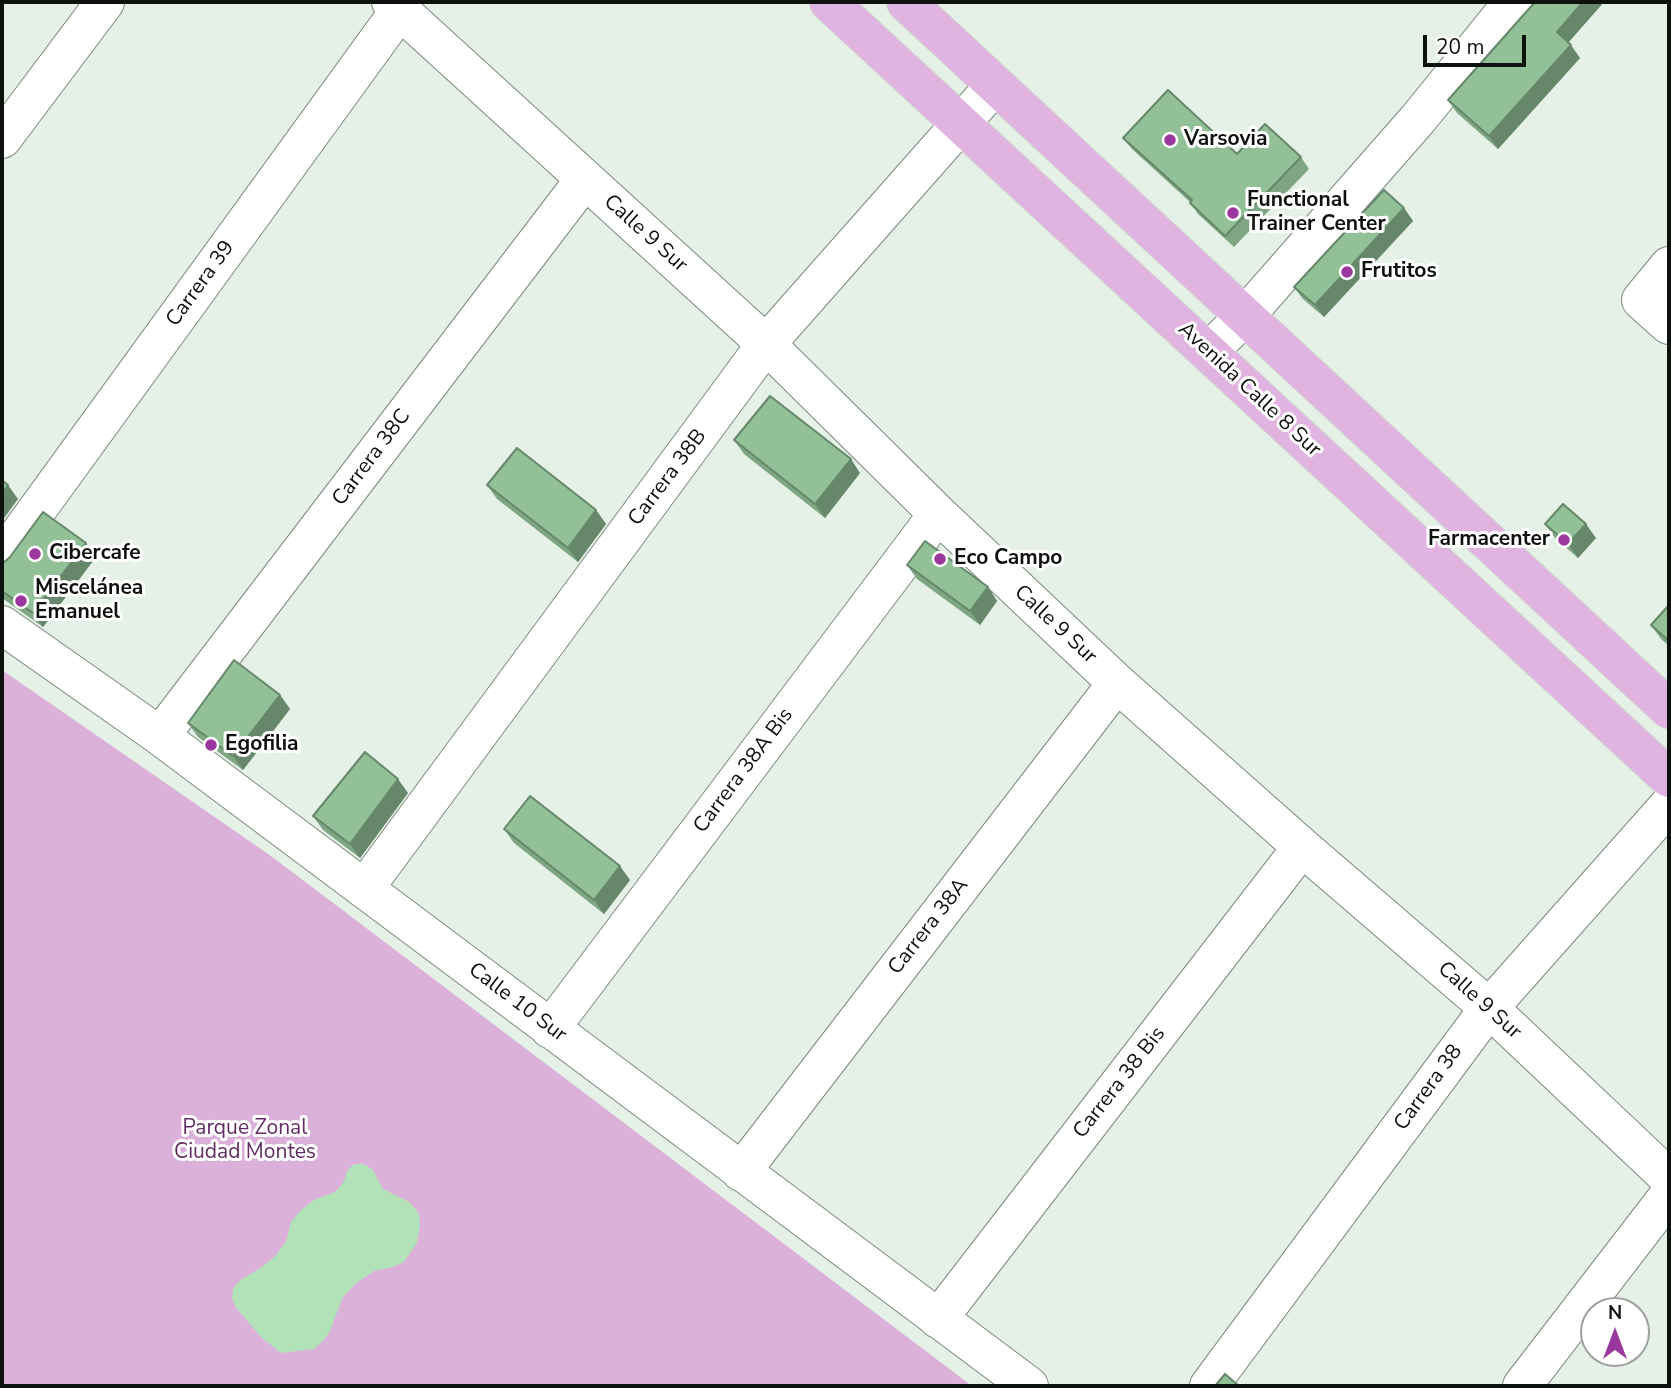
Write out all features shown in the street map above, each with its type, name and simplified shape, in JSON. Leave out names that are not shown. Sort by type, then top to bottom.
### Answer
[{"type":"main road","name":"Avenida Calle 8 Sur","points":[[829,2],[1669,778]]},
{"type":"main road","points":[[906,2],[1669,709]]},
{"type":"street","points":[[2,139],[105,2]]},
{"type":"street","points":[[1208,352],[1246,315],[1418,119],[1513,2]]},
{"type":"street","name":"Calle 9 Sur","points":[[395,6],[766,344],[938,514],[1117,683],[1489,1008],[1669,1178]]},
{"type":"street","name":"Carrera 39","points":[[2,558],[395,6]]},
{"type":"street","name":"Carrera 38B","points":[[363,889],[766,344],[995,85]]},
{"type":"street","name":"Carrera 38C","points":[[160,736],[585,179]]},
{"type":"street","points":[[1669,266],[1641,300],[1669,325]]},
{"type":"street","name":"Carrera 38A Bis","points":[[550,1029],[938,514]]},
{"type":"street","name":"Calle 10 Sur","points":[[2,625],[160,736],[1028,1386]]},
{"type":"street","name":"Carrera 38A","points":[[741,1171],[1117,683]]},
{"type":"street","name":"Carrera 38","points":[[1209,1386],[1489,1008],[1669,805]]},
{"type":"street","name":"Carrera 38 Bis","points":[[938,1319],[1302,847]]},
{"type":"street","points":[[1522,1386],[1669,1195]]},
{"type":"green space","name":"Parque Zonal Ciudad Montes","points":[[2,670],[271,856],[972,1386],[2,1386]]},
{"type":"shaded area","points":[[355,1164],[364,1164],[373,1170],[383,1189],[409,1202],[419,1213],[417,1243],[404,1262],[374,1271],[355,1284],[343,1297],[330,1331],[314,1349],[281,1353],[262,1338],[237,1309],[232,1299],[233,1289],[239,1281],[275,1256],[286,1242],[291,1222],[301,1210],[314,1200],[335,1192],[343,1183],[348,1169]]},
{"type":"building","points":[[1535,2],[1583,2],[1557,32],[1571,45],[1489,136],[1448,100]]},
{"type":"building","points":[[1168,90],[1237,154],[1265,124],[1301,157],[1225,236],[1190,203],[1192,200],[1123,138]]},
{"type":"building","points":[[1384,190],[1404,208],[1315,305],[1294,287]]},
{"type":"building","points":[[770,396],[851,459],[815,504],[734,440]]},
{"type":"building","points":[[517,448],[596,510],[568,548],[487,485]]},
{"type":"building","points":[[2,480],[8,485],[2,494]]},
{"type":"building","points":[[1563,504],[1586,524],[1568,544],[1545,524]]},
{"type":"building","points":[[43,512],[86,543],[33,613],[2,591],[2,564]]},
{"type":"building","points":[[925,541],[988,587],[970,611],[907,565]]},
{"type":"building","points":[[1669,605],[1669,641],[1651,625]]},
{"type":"building","points":[[234,660],[280,695],[233,756],[188,723]]},
{"type":"building","points":[[365,752],[398,779],[350,844],[313,816]]},
{"type":"building","points":[[530,796],[620,866],[594,900],[504,829]]},
{"type":"building","points":[[1225,1374],[1239,1386],[1215,1386]]},
{"type":"place","name":"Varsovia","points":[[1170,140]]},
{"type":"place","name":"Functional Trainer Center","points":[[1233,213]]},
{"type":"place","name":"Frutitos","points":[[1347,272]]},
{"type":"place","name":"Farmacenter","points":[[1564,540]]},
{"type":"place","name":"Cibercafe","points":[[35,554]]},
{"type":"place","name":"Eco Campo","points":[[940,559]]},
{"type":"place","name":"Miscelánea Emanuel","points":[[21,601]]},
{"type":"place","name":"Egofilia","points":[[211,745]]}]
